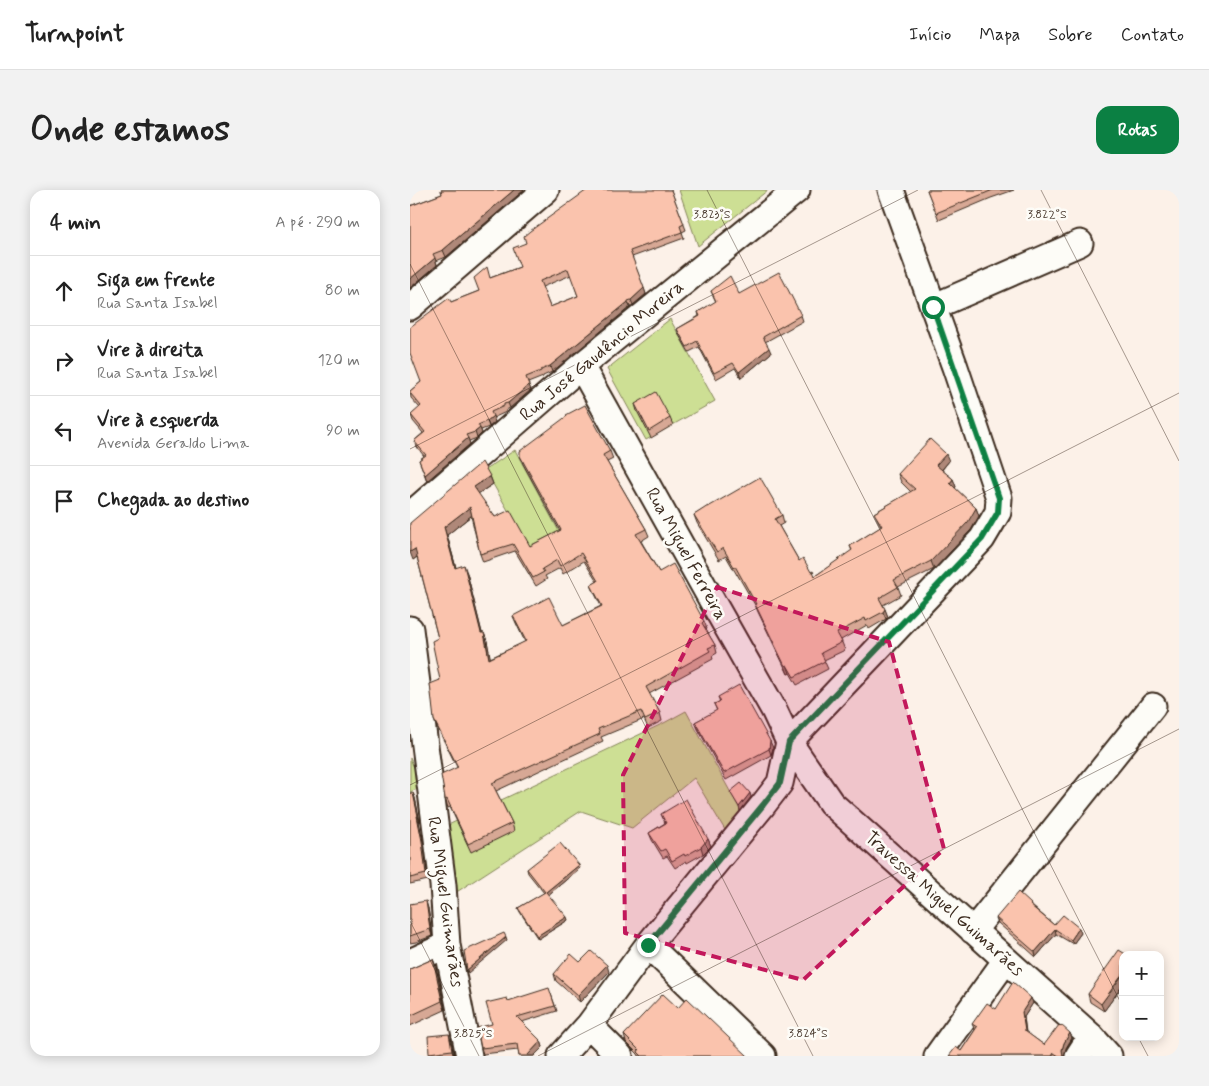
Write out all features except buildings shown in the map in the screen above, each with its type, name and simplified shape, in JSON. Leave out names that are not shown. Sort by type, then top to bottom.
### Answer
[{"type":"street","points":[[410,308],[546,190]]},
{"type":"street","name":"Rua José Gaudêncio Moreira","points":[[410,515],[581,366],[797,190]]},
{"type":"street","points":[[561,1056],[589,1025],[648,945],[780,783],[789,742],[982,539],[998,512],[999,498],[891,190]]},
{"type":"street","points":[[933,307],[1080,243]]},
{"type":"street","name":"Rua Miguel Ferreira","points":[[581,366],[774,710],[789,742]]},
{"type":"street","name":"Rua Miguel Guimarães","points":[[410,629],[443,885],[447,945],[469,1056]]},
{"type":"street","points":[[973,931],[1153,706]]},
{"type":"street","name":"Travessa Miguel Guimarães","points":[[789,742],[832,803],[1006,960],[1084,1046],[1109,1056]]},
{"type":"street","points":[[410,962],[447,945]]},
{"type":"street","points":[[648,945],[764,1056]]},
{"type":"street","points":[[937,1056],[1006,960]]},
{"type":"street","points":[[589,1025],[620,1056]]},
{"type":"highlighted area","points":[[717,587],[889,642],[944,849],[803,980],[625,933],[623,775]]},
{"type":"green space","points":[[679,190],[768,190],[698,246]]},
{"type":"green space","points":[[670,319],[715,401],[646,440],[607,369]]},
{"type":"green space","points":[[515,450],[561,535],[529,547],[485,470]]},
{"type":"green space","points":[[686,711],[743,815],[728,835],[694,778],[632,828],[581,811],[452,895],[444,827]]},
{"type":"green space","points":[[410,758],[422,787],[410,792]]},
{"type":"route","points":[[648,945],[780,783],[789,742],[982,539],[998,512],[999,498],[933,307]]}]
